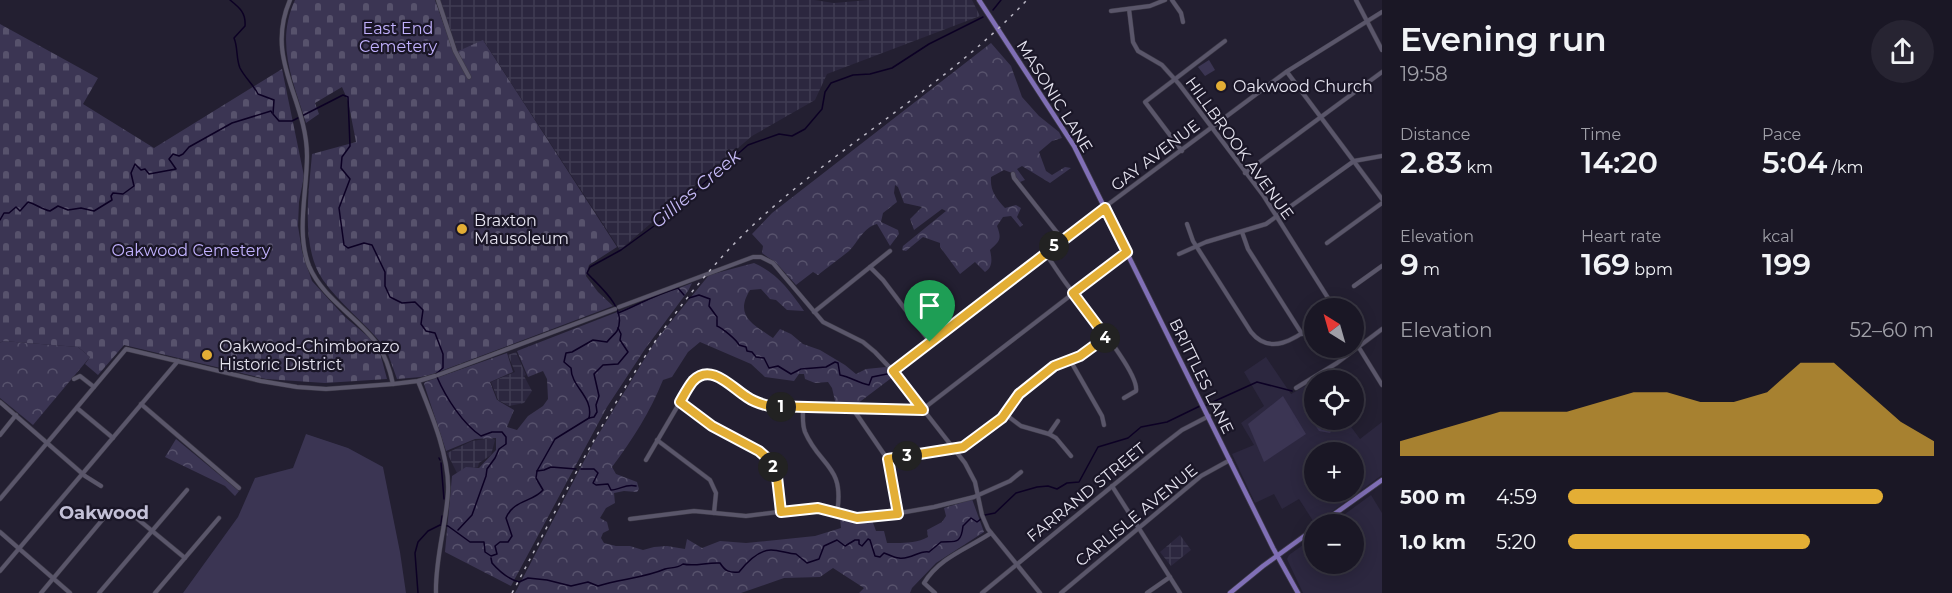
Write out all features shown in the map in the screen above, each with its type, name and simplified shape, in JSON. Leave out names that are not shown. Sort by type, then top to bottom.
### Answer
[{"type":"main road","name":"MASONIC LANE","points":[[978,0],[1074,146],[1105,208]]},
{"type":"main road","name":"BRITTLES LANE","points":[[1105,208],[1298,593]]},
{"type":"main road","points":[[1334,514],[1382,480]]},
{"type":"main road","points":[[1230,593],[1304,536]]},
{"type":"street","points":[[290,0],[282,30],[282,51],[284,67],[302,119],[307,156],[304,227],[309,264],[320,284],[378,345],[386,360],[393,384]]},
{"type":"street","points":[[438,0],[455,51],[469,77]]},
{"type":"street","points":[[1111,11],[1150,6],[1165,0]]},
{"type":"street","points":[[1172,0],[1181,13],[1183,22]]},
{"type":"street","points":[[1356,0],[1382,50]]},
{"type":"street","name":"HILLBROOK AVENUE","points":[[1129,9],[1135,46],[1141,53],[1162,64],[1175,79],[1277,217],[1328,298]]},
{"type":"street","name":"GAY AVENUE","points":[[893,371],[1045,253],[1287,72],[1382,12]]},
{"type":"street","points":[[1182,151],[1145,101],[1225,41]]},
{"type":"street","points":[[1287,72],[1382,201],[1327,243]]},
{"type":"street","points":[[1245,173],[1382,72]]},
{"type":"street","points":[[1179,254],[1196,246],[1266,224],[1354,161],[1382,156]]},
{"type":"street","points":[[1013,174],[1063,240]]},
{"type":"street","points":[[1188,224],[1190,235],[1196,246],[1251,332],[1259,340],[1277,344],[1294,339],[1302,334],[1248,249],[1242,232]]},
{"type":"street","points":[[814,312],[890,251]]},
{"type":"street","points":[[646,460],[680,402],[694,381],[701,376],[709,375],[720,378],[745,396],[759,403],[773,406],[923,410],[1127,252]]},
{"type":"street","points":[[1045,253],[1133,376],[1137,390],[1124,398]]},
{"type":"street","points":[[1,496],[126,349],[261,381],[297,387],[326,388],[418,381],[437,376],[753,257],[761,257],[773,263],[825,323],[867,345],[893,371],[973,477],[983,517],[991,533],[1040,593]]},
{"type":"street","points":[[1354,286],[1382,266]]},
{"type":"street","points":[[870,267],[883,280],[930,342]]},
{"type":"street","points":[[1364,342],[1382,329]]},
{"type":"street","points":[[888,459],[963,447],[989,430],[1005,414],[1023,390],[1054,366],[1080,356],[1106,337]]},
{"type":"street","points":[[1364,354],[1382,385]]},
{"type":"street","points":[[1296,388],[1342,358]]},
{"type":"street","points":[[1070,360],[1102,416],[1104,425]]},
{"type":"street","points":[[0,571],[178,361]]},
{"type":"street","points":[[74,379],[80,376],[94,387]]},
{"type":"street","points":[[418,381],[429,408],[447,468],[448,491],[436,593]]},
{"type":"street","points":[[0,402],[101,486]]},
{"type":"street","points":[[680,402],[712,426],[759,451],[767,458],[777,477],[781,512]]},
{"type":"street","points":[[141,404],[239,488]]},
{"type":"street","points":[[803,407],[803,425],[806,434],[833,471],[838,483],[837,513]]},
{"type":"street","points":[[76,408],[112,438]]},
{"type":"street","points":[[853,409],[888,459],[898,514]]},
{"type":"street","points":[[1005,414],[1021,426],[1056,438],[1071,456]]},
{"type":"street","points":[[0,435],[16,415]]},
{"type":"street","name":"FARRAND STREET","points":[[982,593],[1177,433],[1209,416]]},
{"type":"street","points":[[1049,434],[1058,420]]},
{"type":"street","points":[[657,440],[710,480],[716,493],[714,513]]},
{"type":"street","name":"CARLISLE AVENUE","points":[[1060,593],[1201,476],[1230,460]]},
{"type":"street","points":[[630,519],[694,511],[746,516],[811,508],[857,518],[898,514],[978,495],[1010,481],[1021,472]]},
{"type":"street","points":[[1112,486],[1180,593]]},
{"type":"street","points":[[99,593],[187,490]]},
{"type":"street","points":[[134,516],[185,558]]},
{"type":"street","points":[[155,593],[219,518]]},
{"type":"street","points":[[41,593],[103,519]]},
{"type":"street","points":[[0,532],[70,593]]},
{"type":"street","points":[[935,593],[924,583],[933,570],[943,561],[991,533]]},
{"type":"street","points":[[1147,593],[1170,577]]},
{"type":"shaded area","points":[[440,0],[814,0],[834,3],[868,0],[972,0],[980,16],[827,74],[815,100],[752,136],[620,250],[484,41],[458,52]]},
{"type":"shaded area","points":[[516,352],[532,391],[524,403],[509,406],[498,400],[491,382],[515,372],[508,355]]},
{"type":"shaded area","points":[[1266,357],[1291,394],[1304,387],[1304,430],[1353,430],[1360,439],[1382,422],[1382,475],[1364,488],[1364,442],[1304,442],[1304,502],[1345,502],[1329,514],[1309,514],[1299,499],[1282,509],[1274,494],[1255,503],[1232,454],[1254,445],[1241,423],[1264,406],[1244,372]]},
{"type":"shaded area","points":[[492,438],[495,440],[491,455],[479,463],[478,467],[464,469],[457,473],[447,453],[472,441]]},
{"type":"shaded area","points":[[1371,495],[1382,513],[1382,593],[1303,593],[1287,559],[1304,544],[1304,574],[1364,574],[1364,514],[1345,514]]},
{"type":"shaded area","points":[[1180,535],[1191,550],[1171,566],[1160,552]]},
{"type":"green space","name":"East End Cemetery","points":[[295,0],[435,0],[454,53],[483,40],[617,247],[589,265],[586,276],[613,306],[433,374],[397,379],[382,344],[329,288],[316,267],[311,252],[308,201],[312,154],[356,142],[348,101],[342,87],[315,103],[319,114],[306,123],[288,62],[286,47],[286,31]]},
{"type":"green space","name":"Oakwood Cemetery","points":[[0,24],[98,78],[83,104],[154,148],[282,69],[304,176],[299,202],[298,226],[302,251],[312,281],[345,317],[378,345],[387,379],[325,383],[266,379],[124,345],[98,375],[85,364],[90,357],[78,347],[3,341],[0,343]]},
{"type":"green space","points":[[991,43],[1011,66],[1022,97],[1039,116],[1059,132],[1062,138],[1052,141],[1039,152],[1046,171],[1052,175],[1065,167],[1071,168],[1050,183],[1022,166],[1017,169],[1025,180],[1020,182],[1012,173],[1004,170],[991,177],[994,194],[1005,208],[1016,205],[1021,208],[1017,217],[1023,225],[1020,227],[1011,216],[1003,217],[997,226],[999,240],[990,250],[991,262],[985,272],[975,262],[960,274],[940,247],[940,243],[923,237],[906,251],[902,250],[903,246],[946,211],[942,209],[914,230],[910,219],[922,207],[904,203],[895,185],[894,193],[897,202],[883,213],[881,222],[898,230],[899,234],[890,246],[877,224],[872,226],[849,251],[818,275],[813,272],[796,285],[777,264],[762,253],[763,246],[752,234],[772,213]]},
{"type":"green space","points":[[1209,60],[1215,70],[1205,76],[1198,67]]},
{"type":"green space","points":[[754,263],[776,277],[804,311],[787,310],[776,300],[770,299],[761,289],[750,290],[744,306],[745,313],[753,324],[773,338],[780,329],[791,334],[803,344],[820,350],[856,374],[866,369],[886,367],[894,376],[857,404],[836,405],[832,388],[828,382],[815,383],[805,379],[804,374],[799,374],[794,381],[765,377],[751,364],[700,342],[688,352],[672,377],[663,380],[640,425],[612,467],[616,474],[637,482],[639,489],[637,492],[614,493],[615,503],[606,508],[600,518],[607,522],[609,530],[603,533],[601,538],[604,543],[643,550],[667,546],[685,549],[687,539],[702,548],[720,541],[746,543],[815,536],[841,528],[840,518],[872,520],[876,531],[884,531],[887,543],[908,543],[928,537],[927,530],[942,522],[946,516],[944,508],[972,499],[984,532],[936,563],[910,593],[859,593],[864,588],[833,568],[820,577],[784,578],[741,593],[515,593],[595,440],[656,340],[709,275]]},
{"type":"green space","points":[[692,283],[607,407],[511,586],[445,552],[452,476],[466,467],[479,468],[496,450],[496,438],[475,439],[446,451],[425,382],[507,353],[513,372],[490,382],[497,400],[514,410],[507,427],[517,430],[528,416],[543,406],[548,399],[547,379],[543,371],[528,377],[517,351]]},
{"type":"green space","points":[[3,341],[78,347],[90,357],[33,425],[0,398],[0,343]]},
{"type":"green space","points":[[1283,396],[1306,434],[1264,462],[1248,424]]},
{"type":"green space","points":[[1318,430],[1332,430],[1330,433]]},
{"type":"green space","points":[[306,434],[348,448],[383,467],[406,593],[183,593],[238,517],[255,478],[293,468]]},
{"type":"green space","points":[[176,439],[239,491],[235,496],[225,486],[165,457]]},
{"type":"waterway","points":[[230,0],[239,8],[244,18],[245,26],[234,38],[240,68],[258,94],[274,100],[273,114],[279,121],[292,121],[343,95],[348,97],[350,146],[342,157],[341,168],[350,179],[339,208],[344,245],[348,248],[364,243],[372,245],[385,272],[385,286],[390,297],[402,303],[415,302],[423,310],[421,324],[426,331],[435,333],[443,354],[443,368],[437,373]]},
{"type":"waterway","name":"Gillies Creek","points":[[993,10],[1001,0]]},
{"type":"waterway","name":"Gillies Creek","points":[[418,593],[415,553],[418,542],[428,531],[440,525],[448,526],[470,542],[484,542],[485,552],[491,556],[497,554],[495,546],[500,542],[508,542],[512,536],[506,518],[509,512],[518,504],[543,490],[536,478],[537,471],[555,439],[589,418],[590,411],[586,398],[575,381],[571,368],[564,362],[566,353],[593,340],[607,342],[617,331],[619,323],[619,315],[611,299],[587,273],[590,267],[621,250],[661,221],[748,145],[779,134],[792,136],[805,129],[822,109],[825,92],[831,83],[853,75],[870,74],[892,68],[929,44],[983,17]]},
{"type":"waterway","points":[[0,220],[4,213],[9,213],[16,207],[20,211],[28,202],[50,211],[58,206],[68,210],[81,208],[94,211],[112,200],[113,193],[123,194],[134,186],[131,173],[135,164],[149,174],[176,169],[169,159],[173,154],[179,156],[183,154],[189,147],[232,123],[271,111],[272,113]]},
{"type":"waterway","points":[[618,313],[678,288],[684,295]]},
{"type":"waterway","points":[[689,298],[699,295],[710,299],[709,306],[717,317],[717,326],[739,345],[746,347],[747,351],[752,352],[756,357],[764,358],[769,368],[778,366],[791,374],[801,369],[826,367],[835,362],[838,363],[840,375],[869,385],[872,377],[887,374]]},
{"type":"waterway","name":"Gillies Creek","points":[[589,418],[594,417],[597,412],[596,405],[599,396],[594,374],[603,365],[618,364],[628,352],[620,340],[621,334],[618,328]]},
{"type":"waterway","points":[[437,377],[456,410],[474,431],[481,436],[492,432],[502,432],[506,437],[506,444],[499,449],[487,469],[472,515],[458,530]]},
{"type":"waterway","points":[[1206,405],[1257,382],[1292,391]]},
{"type":"waterway","points":[[985,515],[995,513],[1016,493],[1037,487],[1048,486],[1057,489],[1067,483],[1079,482],[1098,447],[1128,438],[1141,427],[1167,422],[1200,406]]},
{"type":"waterway","points":[[441,463],[444,499]]},
{"type":"waterway","points":[[537,471],[551,467],[576,469]]},
{"type":"waterway","points":[[581,469],[594,469],[598,473],[593,483],[608,484],[611,490],[629,485],[636,486]]},
{"type":"waterway","points":[[441,524],[442,516]]},
{"type":"waterway","points":[[491,558],[492,563],[501,572],[519,582],[528,578],[571,586],[588,582],[598,586],[683,564],[720,563],[728,571],[739,572],[757,554],[771,550],[796,554],[807,563],[819,559],[824,546],[837,540],[845,546],[859,540],[862,546],[868,539],[875,556],[880,557],[884,553],[897,558],[907,558],[922,552],[929,552],[941,542],[957,541],[961,536],[963,526],[971,518],[977,522],[981,519]]},
{"type":"railway","points":[[512,593],[617,400],[678,310],[713,267],[751,227],[784,197],[962,61],[1027,0]]},
{"type":"place","name":"Oakwood Church","points":[[1221,86]]},
{"type":"place","name":"Braxton Mausoleum","points":[[462,229]]},
{"type":"place","name":"Oakwood-Chimborazo Historic District","points":[[207,355]]},
{"type":"district","name":"Oakwood","points":[[104,513]]},
{"type":"route","points":[[1105,208],[1127,252],[1073,293],[1106,337],[1080,356],[1054,366],[1023,390],[1002,418],[989,430],[963,447],[888,459],[898,514],[857,518],[818,508],[781,512],[777,477],[764,454],[724,434],[680,402],[697,378],[714,375],[751,400],[769,406],[923,410],[893,371],[930,342],[1105,208]]}]
